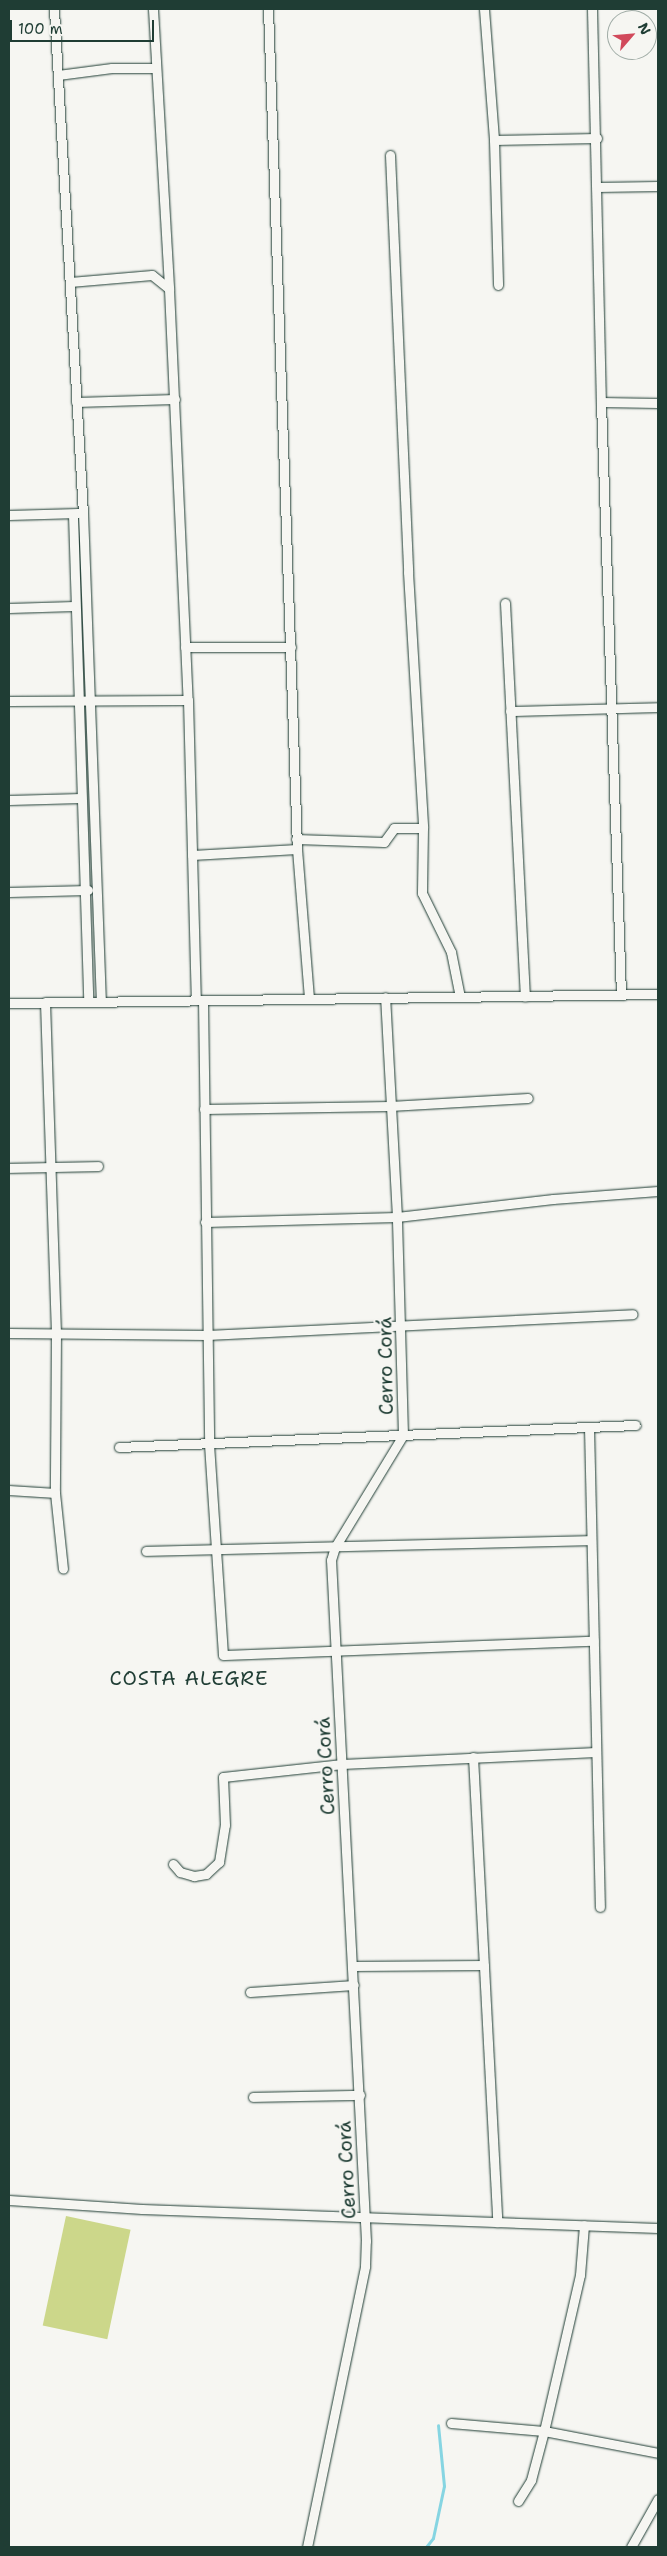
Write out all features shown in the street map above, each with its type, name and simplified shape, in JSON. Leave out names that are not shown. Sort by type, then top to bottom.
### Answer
[{"type":"street","points":[[54,9],[83,513],[101,1002]]},
{"type":"street","points":[[153,9],[154,68],[158,90],[169,289],[188,700],[192,855],[204,1109],[209,1444],[218,1548],[223,1655],[336,1653],[594,1641]]},
{"type":"street","points":[[268,9],[297,844],[309,999]]},
{"type":"street","points":[[484,9],[494,140],[498,285]]},
{"type":"street","points":[[592,9],[597,138],[601,402],[621,994]]},
{"type":"street","points":[[58,75],[112,68],[154,68]]},
{"type":"street","points":[[494,140],[597,138]]},
{"type":"street","points":[[390,155],[407,553],[423,828],[422,893],[450,952],[460,997]]},
{"type":"street","points":[[597,187],[658,186]]},
{"type":"street","points":[[70,282],[152,275],[169,289]]},
{"type":"street","points":[[76,402],[174,399]]},
{"type":"street","points":[[601,402],[658,402]]},
{"type":"street","points":[[9,515],[83,513]]},
{"type":"street","points":[[72,514],[88,1002]]},
{"type":"street","points":[[505,603],[525,996]]},
{"type":"street","points":[[9,608],[74,606]]},
{"type":"street","points":[[185,647],[291,647]]},
{"type":"street","points":[[9,702],[188,700]]},
{"type":"street","points":[[510,711],[658,707]]},
{"type":"street","points":[[9,800],[81,798]]},
{"type":"street","points":[[192,855],[297,844],[384,842],[394,828],[423,828]]},
{"type":"street","points":[[9,892],[96,890]]},
{"type":"street","points":[[9,1003],[658,994]]},
{"type":"street","name":"Cerro Corá","points":[[307,2547],[364,2266],[366,2217],[331,1560],[335,1547],[403,1435],[397,1218],[385,997]]},
{"type":"street","points":[[45,1002],[56,1332],[55,1493],[63,1570]]},
{"type":"street","points":[[204,1109],[390,1106],[528,1098]]},
{"type":"street","points":[[9,1168],[98,1166]]},
{"type":"street","points":[[205,1222],[397,1218],[553,1199],[658,1191]]},
{"type":"street","points":[[9,1333],[207,1335],[632,1314]]},
{"type":"street","points":[[119,1447],[636,1424]]},
{"type":"street","points":[[589,1427],[600,1907]]},
{"type":"street","points":[[9,1490],[55,1493]]},
{"type":"street","points":[[146,1550],[591,1540]]},
{"type":"street","points":[[172,1864],[180,1872],[194,1876],[206,1874],[219,1862],[225,1824],[223,1777],[342,1764],[596,1752]]},
{"type":"street","points":[[473,1757],[497,2222]]},
{"type":"street","points":[[353,1966],[484,1965]]},
{"type":"street","points":[[250,1992],[354,1986]]},
{"type":"street","points":[[253,2097],[360,2095]]},
{"type":"street","points":[[9,2200],[142,2209],[658,2228]]},
{"type":"street","points":[[518,2501],[531,2480],[544,2431],[580,2275],[584,2225]]},
{"type":"street","points":[[451,2423],[544,2431],[658,2453]]},
{"type":"street","points":[[631,2547],[658,2499]]},
{"type":"green space","points":[[66,2216],[131,2230],[107,2339],[43,2326]]},
{"type":"waterway","points":[[426,2547],[433,2538],[444,2486],[438,2425]]},
{"type":"district","name":"COSTA ALEGRE","points":[[189,1678]]}]
